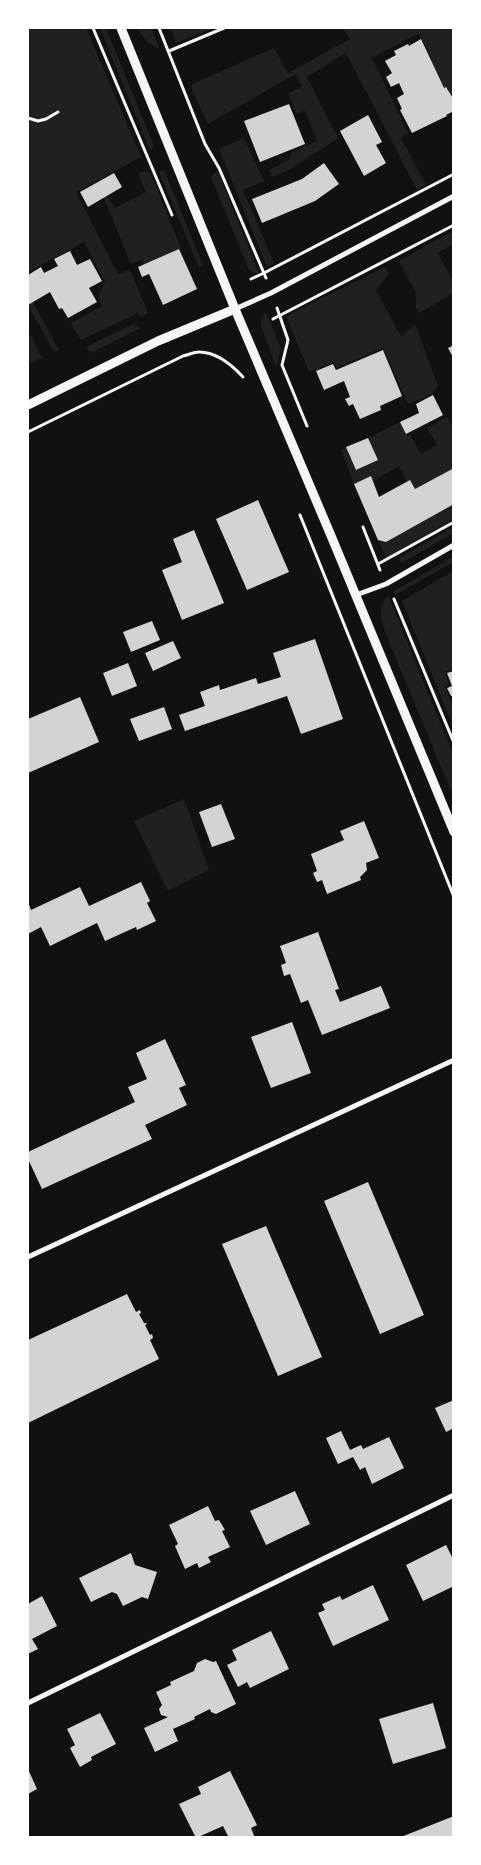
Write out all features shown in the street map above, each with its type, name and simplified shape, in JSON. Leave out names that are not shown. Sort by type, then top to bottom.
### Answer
[{"type":"street","points":[[121,28],[235,309],[454,832]]},
{"type":"street","points":[[28,405],[158,341],[271,293],[454,196]]},
{"type":"street","points":[[356,595],[386,584],[454,545]]},
{"type":"street","points":[[28,1257],[454,1060]]},
{"type":"street","points":[[28,1703],[454,1495]]},
{"type":"path","points":[[93,28],[172,215]]},
{"type":"path","points":[[159,28],[205,144],[219,168],[264,273],[280,316],[288,340],[282,365],[310,434]]},
{"type":"path","points":[[169,51],[224,28]]},
{"type":"path","points":[[28,118],[38,121],[58,112]]},
{"type":"path","points":[[251,279],[454,174]]},
{"type":"path","points":[[272,319],[454,225]]},
{"type":"path","points":[[28,432],[183,356],[198,352],[214,355],[231,366],[243,377],[247,386]]},
{"type":"path","points":[[299,513],[454,897]]},
{"type":"path","points":[[378,564],[454,522]]},
{"type":"path","points":[[363,527],[386,584]]},
{"type":"path","points":[[394,599],[454,743]]},
{"type":"shaded area","points":[[28,28],[86,28],[141,157],[76,192],[118,274],[130,270],[148,313],[140,317],[138,313],[81,340],[71,323],[102,306],[98,297],[105,282],[84,242],[28,272]]},
{"type":"shaded area","points":[[100,28],[106,28],[154,146],[150,151]]},
{"type":"shaded area","points":[[138,28],[151,28],[160,49],[146,41]]},
{"type":"shaded area","points":[[170,28],[214,28],[176,43]]},
{"type":"shaded area","points":[[343,28],[453,28],[453,100],[446,87],[444,88],[430,61],[432,60],[419,33],[372,58],[408,133],[401,138],[426,185],[417,190],[346,53],[307,77],[338,138],[291,169],[272,177],[269,170],[290,159],[291,153],[317,141],[305,111],[296,113],[288,94],[302,86],[296,74],[208,124],[192,90],[192,84],[274,48],[288,73],[350,39]]},
{"type":"shaded area","points":[[244,138],[264,181],[243,190],[274,263],[267,267],[219,149]]},
{"type":"shaded area","points":[[164,170],[203,265],[199,268],[159,172]]},
{"type":"shaded area","points":[[217,170],[259,273],[253,273],[249,270],[211,177]]},
{"type":"shaded area","points":[[144,171],[150,172],[181,248],[144,265],[141,260],[131,264],[104,198],[107,196],[115,208],[146,192],[138,174]]},
{"type":"shaded area","points":[[453,231],[453,244],[438,253],[453,282],[453,293],[419,313],[416,307],[416,293],[399,261]]},
{"type":"shaded area","points":[[385,267],[389,273],[376,290],[401,337],[415,324],[438,386],[432,394],[408,404],[383,348],[336,368],[334,362],[309,372],[286,316]]},
{"type":"shaded area","points":[[33,302],[59,350],[54,352],[28,305]]},
{"type":"shaded area","points":[[266,311],[281,349],[276,367],[261,326],[261,320]]},
{"type":"shaded area","points":[[134,324],[141,328],[91,353],[86,347]]},
{"type":"shaded area","points":[[31,335],[42,358],[31,363],[28,357],[28,336]]},
{"type":"shaded area","points":[[447,417],[453,430],[453,468],[415,489],[410,480],[407,482],[399,466],[373,481],[371,476],[354,484],[341,450],[346,447],[357,470],[378,460],[368,438],[400,422],[407,436],[410,435],[421,454],[437,445],[427,428]]},
{"type":"shaded area","points":[[453,504],[453,519],[386,558],[378,540],[386,542]]},
{"type":"shaded area","points":[[453,527],[453,533],[402,563],[398,559]]},
{"type":"shaded area","points":[[453,557],[453,562],[395,595],[394,591]]},
{"type":"shaded area","points":[[453,571],[453,668],[445,672],[449,685],[445,687],[453,706],[453,726],[402,601]]},
{"type":"shaded area","points":[[388,595],[453,754],[453,796],[385,632],[381,608]]},
{"type":"shaded area","points":[[184,799],[209,870],[168,891],[134,821]]},
{"type":"building","points":[[421,39],[444,88],[446,87],[454,100],[454,111],[412,133],[400,110],[402,109],[397,98],[404,94],[399,83],[391,87],[386,77],[392,73],[385,61],[396,55],[394,51],[408,44],[409,46]]},
{"type":"building","points":[[289,104],[305,144],[260,162],[244,121]]},
{"type":"building","points":[[368,115],[382,142],[376,145],[386,163],[364,176],[340,131]]},
{"type":"building","points":[[324,163],[339,184],[315,201],[262,223],[252,199],[302,179]]},
{"type":"building","points":[[114,173],[122,187],[88,207],[80,192]]},
{"type":"building","points":[[179,249],[197,289],[163,305],[149,274],[142,277],[138,267]]},
{"type":"building","points":[[70,251],[77,265],[90,259],[102,281],[89,288],[97,302],[68,318],[62,308],[59,309],[50,292],[28,305],[28,275],[41,267],[44,273],[58,266],[54,259]]},
{"type":"building","points":[[454,345],[454,359],[448,348]]},
{"type":"building","points":[[383,350],[402,396],[380,406],[381,410],[360,419],[353,404],[349,406],[345,399],[350,397],[344,381],[324,390],[316,371],[333,364],[336,370]]},
{"type":"building","points":[[433,395],[443,415],[406,434],[400,422],[419,413],[416,404]]},
{"type":"building","points":[[368,438],[378,460],[356,470],[346,447]]},
{"type":"building","points":[[454,468],[454,504],[386,542],[378,540],[354,484],[371,476],[379,497],[410,480],[415,489]]},
{"type":"building","points":[[258,500],[289,572],[247,590],[216,519]]},
{"type":"building","points":[[194,530],[224,603],[182,620],[162,570],[182,562],[173,539]]},
{"type":"building","points":[[152,621],[160,640],[131,652],[123,632]]},
{"type":"building","points":[[315,639],[343,719],[301,734],[287,696],[185,731],[179,715],[205,706],[200,692],[219,685],[220,690],[256,678],[258,684],[281,677],[273,653]]},
{"type":"building","points":[[173,641],[181,658],[153,671],[145,653]]},
{"type":"building","points":[[128,663],[137,686],[112,696],[103,673]]},
{"type":"building","points":[[454,671],[454,695],[451,696],[447,688],[452,686],[447,673]]},
{"type":"building","points":[[80,697],[99,742],[28,773],[28,719]]},
{"type":"building","points":[[164,707],[172,729],[139,741],[130,719]]},
{"type":"building","points":[[221,804],[235,839],[212,847],[199,812]]},
{"type":"building","points":[[364,821],[379,858],[366,863],[367,870],[360,877],[361,880],[327,894],[322,880],[317,882],[313,873],[317,871],[311,854],[344,840],[340,831]]},
{"type":"building","points":[[141,882],[150,901],[147,903],[156,921],[137,930],[136,927],[105,941],[97,923],[50,946],[41,927],[28,934],[28,902],[31,910],[80,887],[89,906]]},
{"type":"building","points":[[318,932],[339,989],[335,990],[340,1002],[381,986],[390,1008],[322,1035],[308,1000],[301,1003],[290,974],[284,976],[281,965],[286,963],[280,946]]},
{"type":"building","points":[[292,1022],[311,1073],[271,1088],[251,1037]]},
{"type":"building","points":[[165,1039],[186,1085],[179,1088],[187,1105],[145,1125],[152,1139],[42,1189],[28,1159],[28,1152],[135,1102],[128,1087],[147,1079],[136,1053]]},
{"type":"building","points":[[368,1182],[424,1315],[380,1334],[324,1201]]},
{"type":"building","points":[[266,1226],[322,1357],[278,1376],[222,1244]]},
{"type":"building","points":[[127,1294],[136,1312],[140,1310],[141,1313],[139,1314],[144,1323],[147,1324],[145,1325],[150,1335],[152,1334],[153,1338],[150,1340],[159,1359],[28,1423],[28,1340]]},
{"type":"building","points":[[454,1400],[454,1428],[446,1432],[435,1408]]},
{"type":"building","points":[[341,1431],[350,1450],[361,1445],[363,1449],[389,1437],[404,1468],[372,1484],[365,1467],[360,1470],[353,1457],[338,1464],[326,1438]]},
{"type":"building","points":[[295,1491],[310,1524],[266,1545],[250,1511]]},
{"type":"building","points":[[208,1506],[215,1521],[219,1520],[225,1530],[222,1531],[230,1547],[208,1557],[211,1562],[199,1568],[197,1563],[185,1569],[175,1546],[178,1544],[169,1525]]},
{"type":"building","points":[[446,1545],[454,1561],[454,1586],[423,1601],[406,1565]]},
{"type":"building","points":[[131,1553],[135,1565],[157,1572],[148,1599],[142,1597],[123,1606],[117,1594],[112,1592],[91,1602],[79,1578]]},
{"type":"building","points":[[373,1585],[389,1620],[333,1646],[318,1613],[325,1610],[322,1604],[340,1596],[342,1600]]},
{"type":"building","points":[[42,1596],[57,1626],[32,1639],[38,1649],[28,1654],[28,1604]]},
{"type":"building","points":[[271,1631],[289,1669],[250,1688],[247,1682],[238,1687],[227,1665],[237,1660],[232,1650]]},
{"type":"building","points":[[205,1659],[213,1662],[216,1661],[236,1704],[216,1714],[211,1712],[210,1709],[194,1717],[195,1719],[173,1729],[178,1741],[155,1752],[144,1728],[168,1717],[161,1715],[159,1709],[162,1705],[156,1692],[171,1685],[170,1682],[194,1671],[197,1663]]},
{"type":"building","points":[[433,1703],[446,1748],[393,1764],[379,1719]]},
{"type":"building","points":[[100,1713],[116,1744],[91,1757],[92,1760],[80,1767],[70,1748],[75,1745],[67,1729]]},
{"type":"building","points":[[28,1769],[37,1789],[28,1794]]},
{"type":"building","points":[[230,1771],[257,1825],[251,1828],[255,1838],[229,1838],[223,1826],[196,1838],[179,1804],[201,1794],[198,1787]]},
{"type":"building","points":[[454,1816],[454,1838],[401,1838],[401,1837]]}]
